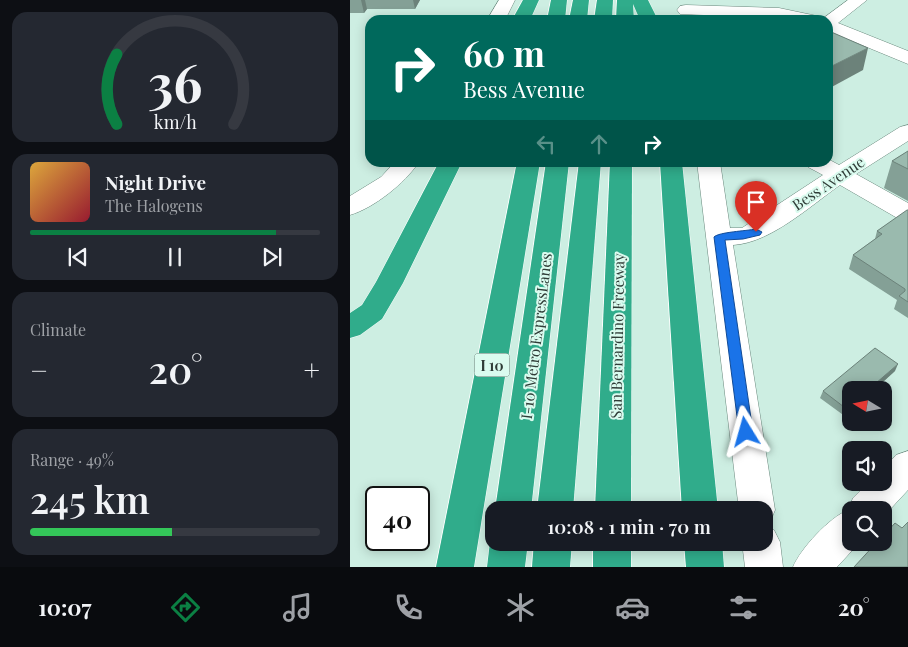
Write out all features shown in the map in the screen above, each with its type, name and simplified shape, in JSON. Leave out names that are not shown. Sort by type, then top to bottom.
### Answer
[{"type":"highway","points":[[524,15],[531,0]]},
{"type":"highway","points":[[557,15],[559,0]]},
{"type":"highway","points":[[579,15],[581,0]]},
{"type":"highway","points":[[604,15],[605,0]]},
{"type":"highway","points":[[625,0],[625,15]]},
{"type":"highway","points":[[640,0],[647,15]]},
{"type":"highway","points":[[350,327],[372,312],[448,167]]},
{"type":"highway","name":"I 10","points":[[454,567],[528,167]]},
{"type":"highway","name":"I-10 Metro ExpressLanes","points":[[514,501],[557,167]]},
{"type":"highway","points":[[556,501],[561,433],[584,240],[590,167]]},
{"type":"highway","name":"San Bernardino Freeway","points":[[613,501],[622,167]]},
{"type":"highway","points":[[671,167],[699,501]]},
{"type":"highway","points":[[506,567],[508,551]]},
{"type":"highway","points":[[551,567],[552,551]]},
{"type":"highway","points":[[612,551],[612,567]]},
{"type":"highway","points":[[704,551],[705,567]]},
{"type":"street","points":[[499,15],[507,0]]},
{"type":"street","points":[[833,20],[860,0]]},
{"type":"street","points":[[820,5],[826,15]]},
{"type":"street","points":[[685,10],[735,15],[758,6],[787,15]]},
{"type":"street","points":[[833,22],[908,58]]},
{"type":"street","name":"Bess Avenue","points":[[719,237],[743,236],[756,232],[839,175],[908,132]]},
{"type":"street","points":[[350,208],[389,182],[403,167]]},
{"type":"street","points":[[709,167],[756,501]]},
{"type":"street","points":[[825,167],[908,213]]},
{"type":"street","points":[[875,501],[908,466]]},
{"type":"street","points":[[812,567],[842,535]]},
{"type":"street","points":[[762,551],[764,567]]},
{"type":"building","points":[[833,33],[868,48],[833,66]]},
{"type":"building","points":[[908,151],[908,169],[892,161]]},
{"type":"building","points":[[907,210],[908,302],[899,296],[905,289],[853,255],[882,234],[877,231]]},
{"type":"building","points":[[875,348],[898,364],[878,381],[842,381],[842,405],[823,391]]},
{"type":"building","points":[[908,522],[908,567],[854,567],[869,551],[892,551],[892,526],[895,523],[902,528]]},
{"type":"route","points":[[746,432],[719,237],[743,236],[756,232]]}]
